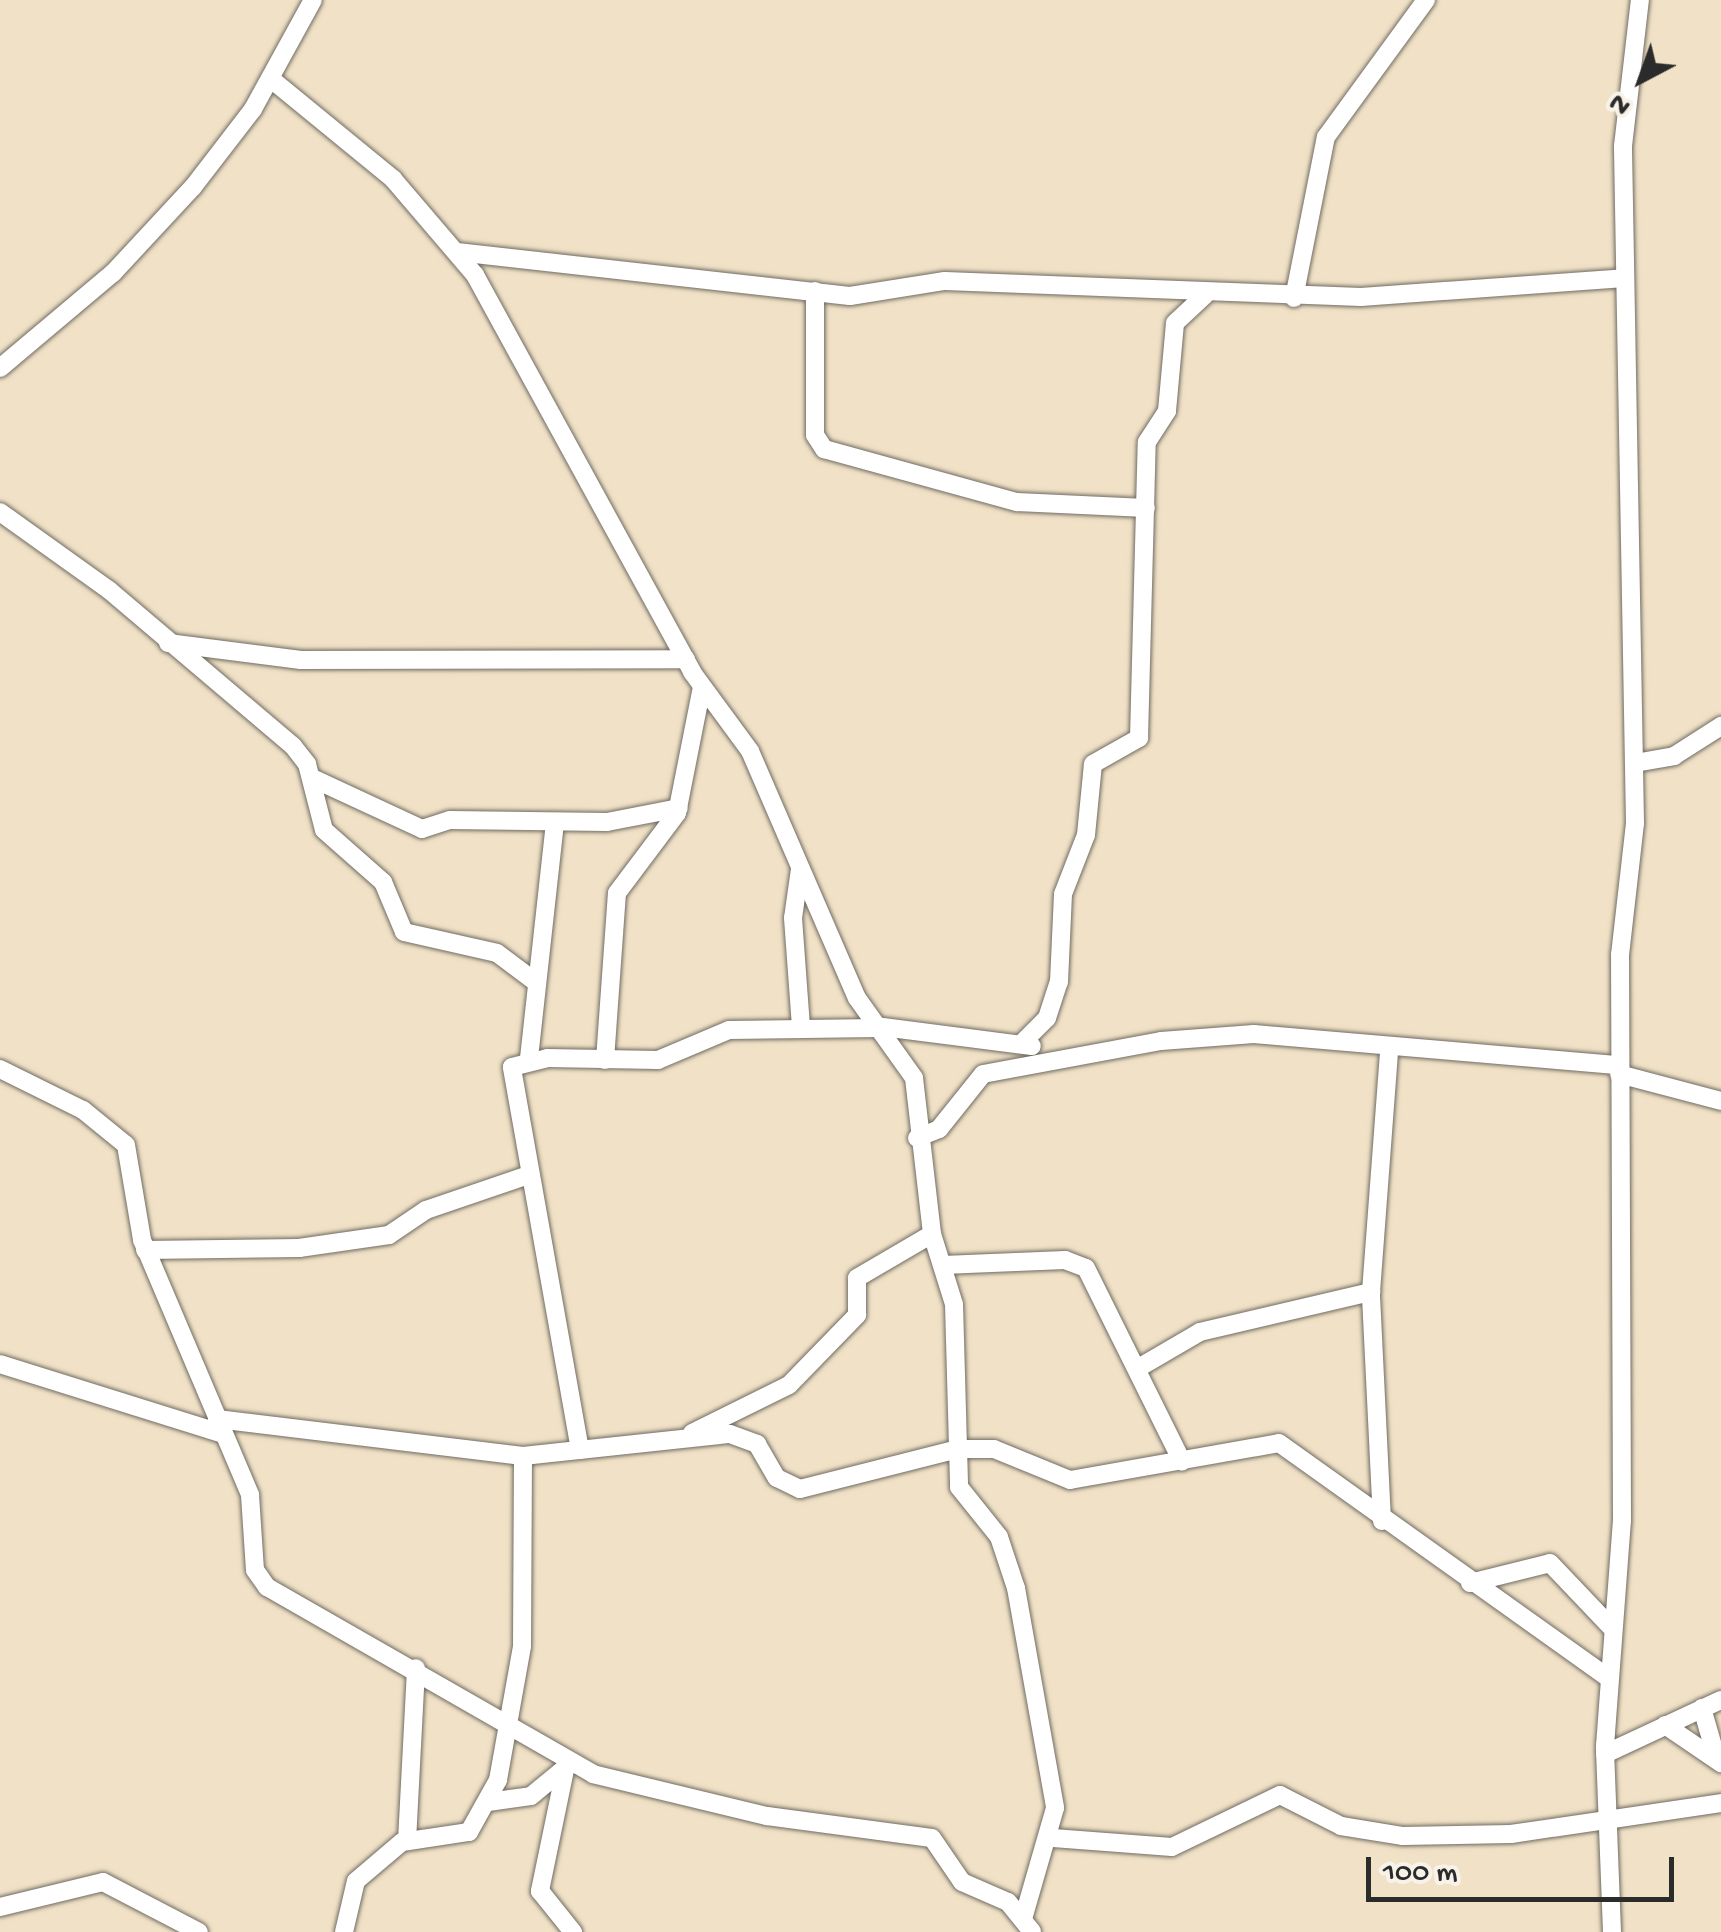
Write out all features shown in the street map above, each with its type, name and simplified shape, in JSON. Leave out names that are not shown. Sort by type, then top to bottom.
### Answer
[{"type":"street","points":[[0,368],[112,273],[193,187],[271,79],[314,0]]},
{"type":"street","points":[[1294,298],[1326,137],[1426,0]]},
{"type":"street","points":[[1612,1932],[1606,1676],[1622,1521],[1619,1069],[1635,763],[1622,146],[1640,0]]},
{"type":"street","points":[[271,79],[393,179],[456,252],[612,512],[686,659],[752,754],[800,868],[877,1027],[914,1078],[917,1138],[932,1234],[954,1304],[961,1494],[999,1537],[1016,1588],[1053,1838],[1028,1925]]},
{"type":"street","points":[[456,252],[815,291],[1017,282],[1294,298],[1624,278]]},
{"type":"street","points":[[815,291],[815,435],[835,456],[1017,502],[1146,508]]},
{"type":"street","points":[[1021,1044],[1047,1018],[1059,982],[1062,894],[1086,835],[1092,764],[1139,738],[1146,442],[1167,411],[1175,323],[1205,295]]},
{"type":"street","points":[[0,512],[294,746],[312,778],[324,830],[382,882],[404,932],[496,953],[537,983]]},
{"type":"street","points":[[167,643],[301,660],[686,659]]},
{"type":"street","points":[[605,1060],[617,893],[678,808],[702,686]]},
{"type":"street","points":[[1635,763],[1674,756],[1721,726]]},
{"type":"street","points":[[312,778],[422,829],[450,820],[554,823],[678,808]]},
{"type":"street","points":[[529,1058],[554,823]]},
{"type":"street","points":[[800,868],[793,918],[802,1028]]},
{"type":"street","points":[[580,1450],[526,1176],[510,1071],[529,1058],[658,1060],[729,1030],[877,1027],[1021,1044],[1061,1054]]},
{"type":"street","points":[[917,1138],[938,1130],[983,1074],[1061,1054],[1254,1034],[1388,1051],[1619,1069],[1721,1100]]},
{"type":"street","points":[[1382,1521],[1371,1292],[1388,1051]]},
{"type":"street","points":[[0,1069],[84,1110],[126,1145],[145,1250],[250,1495],[255,1570],[267,1587],[513,1722],[566,1766],[753,1813],[932,1838],[962,1882],[1008,1902],[1028,1925]]},
{"type":"street","points":[[145,1250],[299,1248],[389,1234],[426,1210],[526,1176]]},
{"type":"street","points":[[691,1434],[788,1385],[857,1315],[857,1278],[932,1234]]},
{"type":"street","points":[[943,1265],[1066,1260],[1086,1268],[1140,1366],[1182,1461]]},
{"type":"street","points":[[1140,1366],[1200,1332],[1371,1292]]},
{"type":"street","points":[[0,1364],[220,1427],[523,1456],[691,1434],[757,1444],[776,1478],[800,1489],[958,1450],[994,1449],[1070,1480],[1280,1443],[1470,1584],[1606,1676]]},
{"type":"street","points":[[344,1932],[356,1880],[407,1841],[469,1832],[488,1802],[513,1722],[523,1456]]},
{"type":"street","points":[[1470,1584],[1550,1563],[1612,1628]]},
{"type":"street","points":[[407,1841],[416,1668]]},
{"type":"street","points":[[1605,1754],[1721,1700]]},
{"type":"street","points":[[1702,1708],[1719,1762]]},
{"type":"street","points":[[1665,1725],[1719,1762]]},
{"type":"street","points":[[488,1802],[531,1796],[566,1766]]},
{"type":"street","points":[[566,1766],[540,1891],[573,1932]]},
{"type":"street","points":[[1053,1838],[1172,1848],[1280,1795],[1341,1826],[1403,1836],[1608,1822],[1721,1802]]},
{"type":"street","points":[[0,1907],[102,1882],[199,1932]]}]
